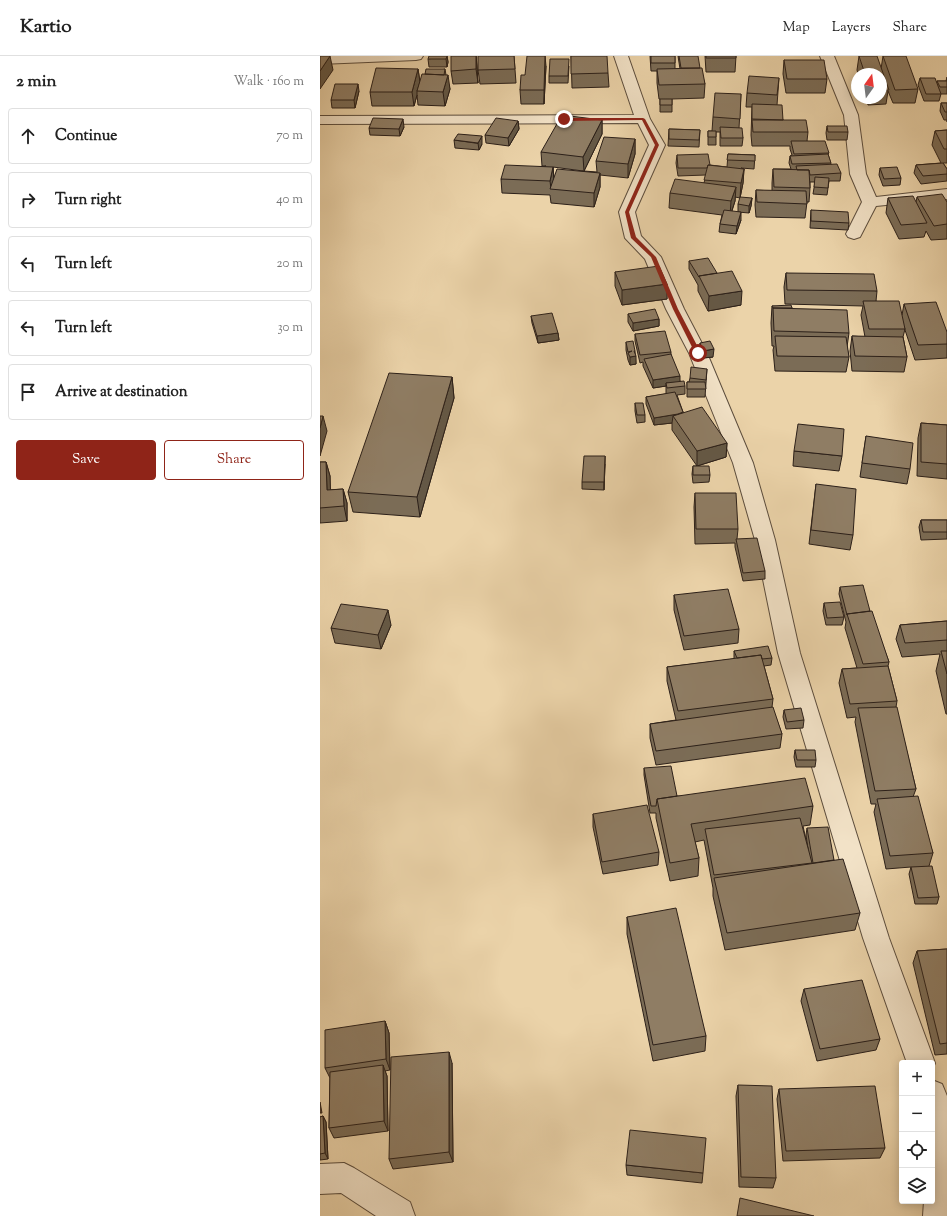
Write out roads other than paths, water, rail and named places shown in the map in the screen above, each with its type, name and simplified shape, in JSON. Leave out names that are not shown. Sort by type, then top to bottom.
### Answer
[{"type":"street","points":[[320,60],[416,56]]},
{"type":"street","points":[[621,56],[643,119],[657,145],[627,212],[633,238],[653,257],[675,309],[698,353],[743,463],[765,540],[789,653],[876,938],[920,1060]]},
{"type":"street","points":[[827,56],[851,115],[858,174],[870,202],[854,234]]},
{"type":"street","points":[[320,120],[643,119]]},
{"type":"street","points":[[870,202],[947,194]]},
{"type":"street","points":[[933,1096],[945,1122],[938,1216]]},
{"type":"street","points":[[320,1179],[344,1178],[400,1216]]}]
